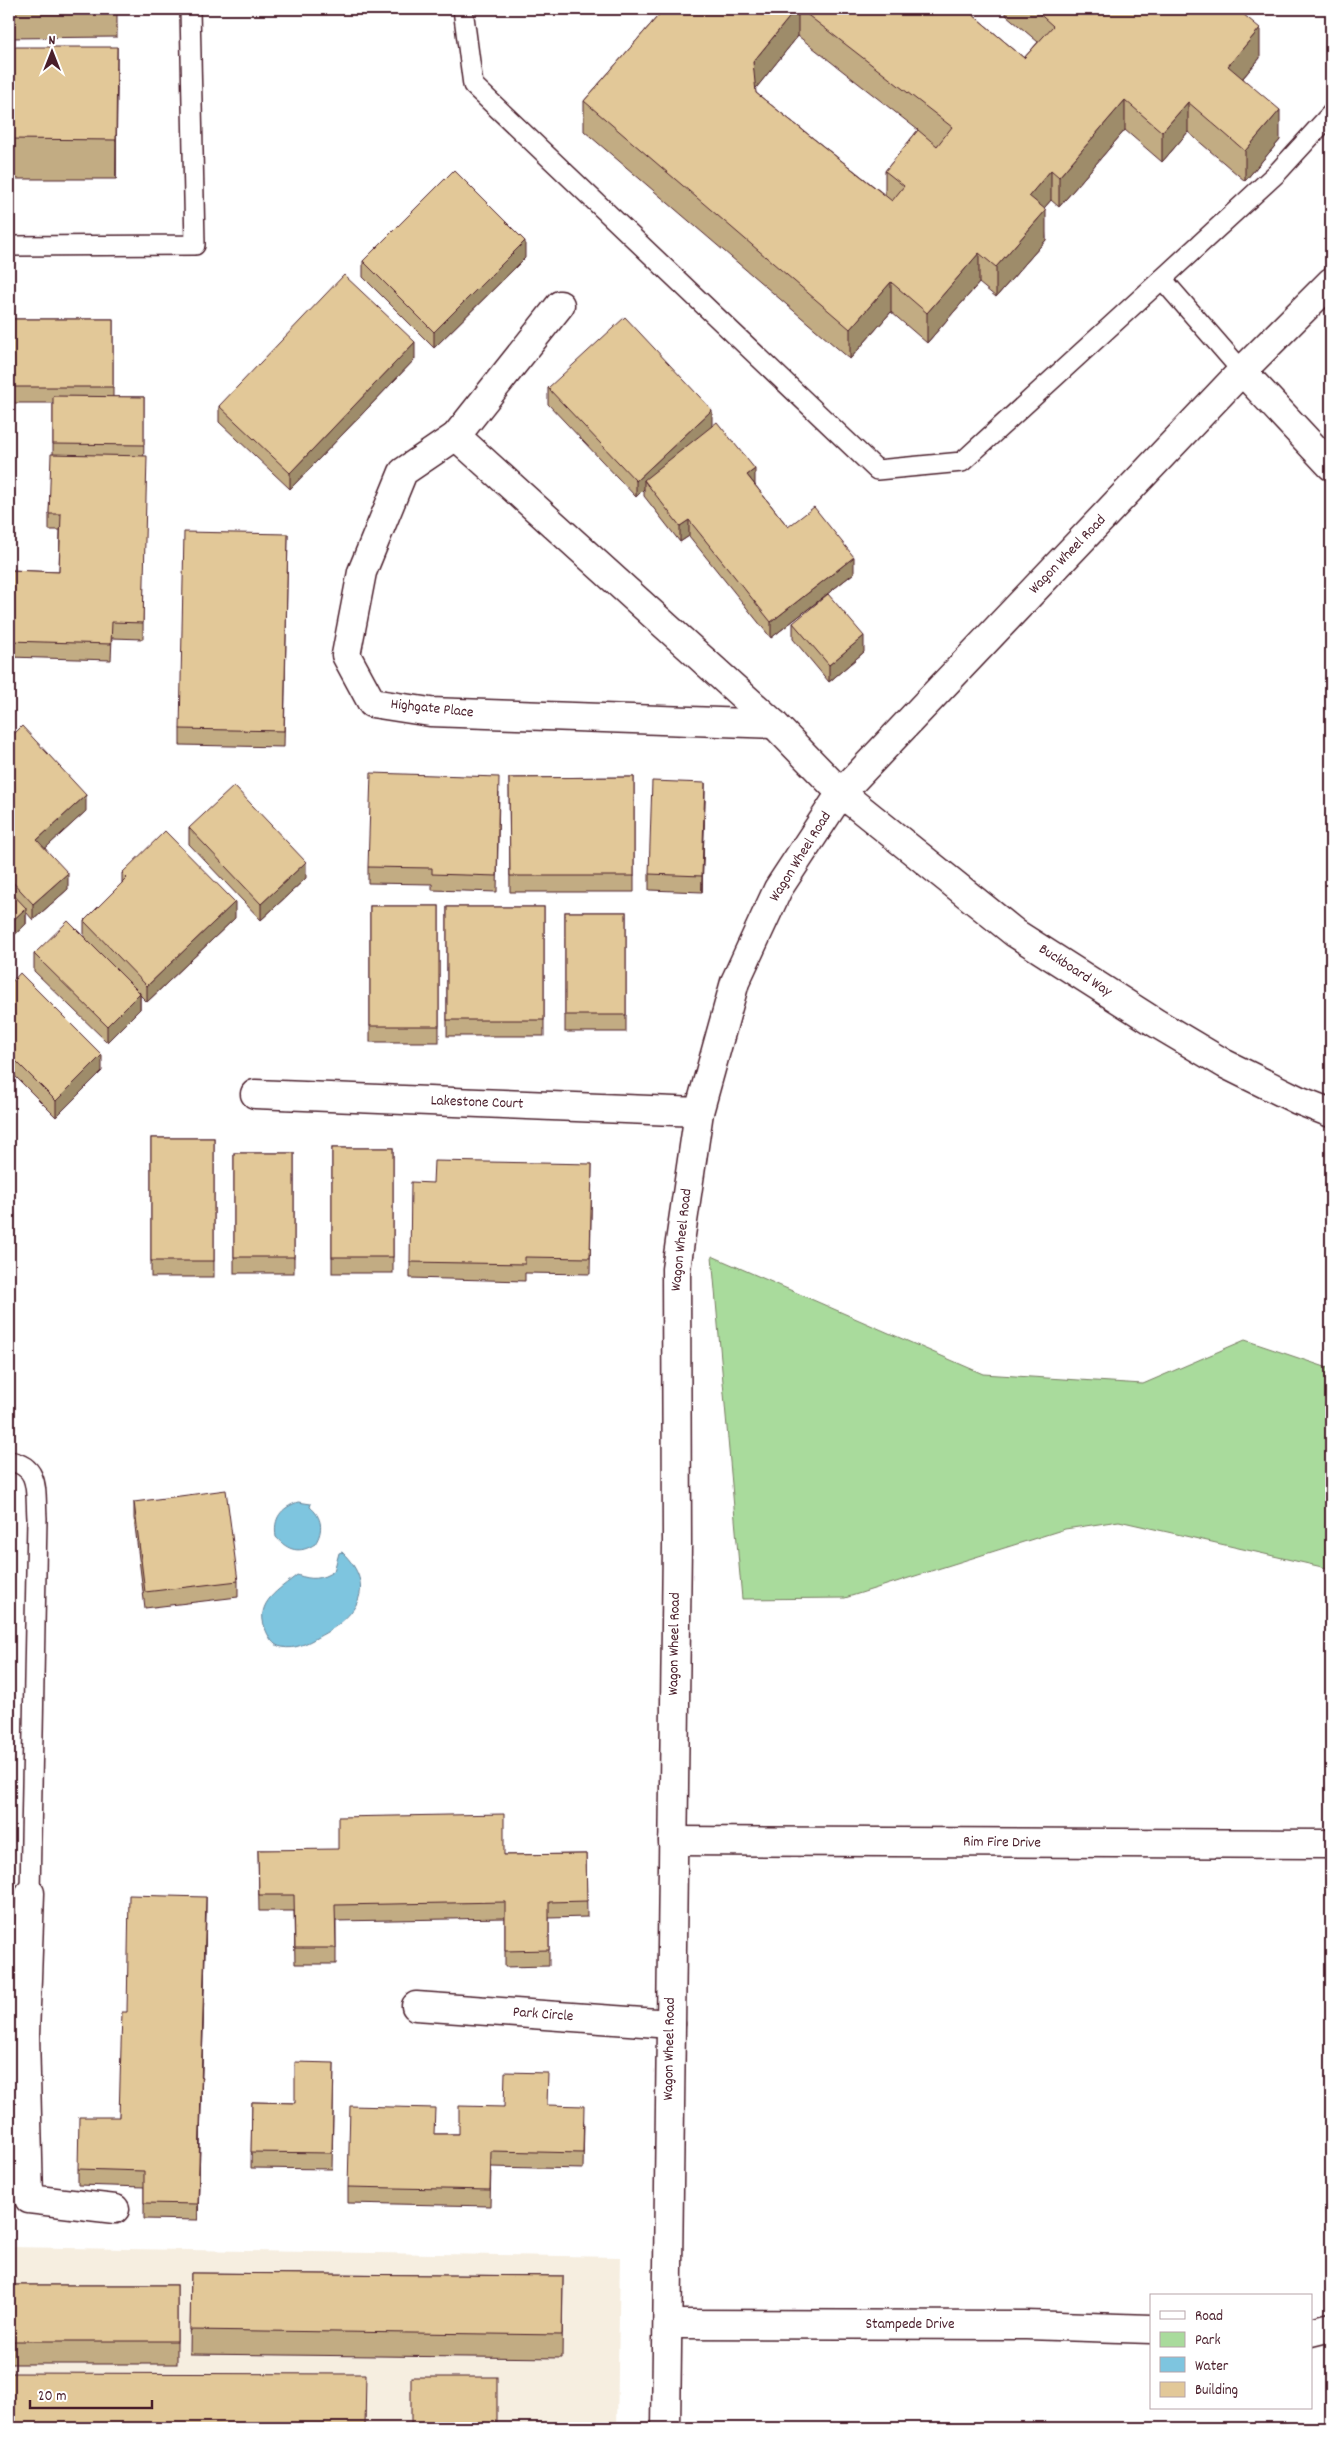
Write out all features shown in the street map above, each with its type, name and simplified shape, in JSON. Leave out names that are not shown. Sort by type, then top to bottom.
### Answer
[{"type":"street","name":"Wagon Wheel Road","points":[[666,2428],[677,1544],[676,1269],[699,1112],[735,982],[778,889],[841,793],[1242,372],[1331,282]]},
{"type":"street","name":"Highgate Place","points":[[560,305],[456,436],[403,472],[362,572],[346,655],[372,702],[430,712],[774,724]]},
{"type":"street","points":[[1242,372],[1331,466]]},
{"type":"street","points":[[456,436],[774,724],[841,793]]},
{"type":"street","name":"Buckboard Way","points":[[841,793],[1015,932],[1156,1023],[1225,1064],[1298,1100],[1331,1112]]},
{"type":"street","name":"Lakestone Court","points":[[255,1094],[699,1112]]},
{"type":"street","name":"Rim Fire Drive","points":[[673,1841],[1331,1844]]},
{"type":"street","points":[[30,1893],[17,2036],[29,2199],[115,2209]]},
{"type":"street","name":"Park Circle","points":[[416,2006],[670,2024]]},
{"type":"street","name":"Stampede Drive","points":[[668,2324],[1026,2325],[1150,2330]]},
{"type":"street","points":[[1312,2332],[1331,2327]]},
{"type":"lane","points":[[9,246],[195,245],[190,9]]},
{"type":"lane","points":[[464,9],[473,85],[877,470],[962,462],[1277,173],[1331,114]]},
{"type":"lane","points":[[1162,278],[1242,372]]},
{"type":"lane","points":[[9,1461],[22,1463],[34,1477],[37,1518],[30,1893]]},
{"type":"shaded area","points":[[9,2247],[620,2257],[617,2428],[9,2428]]},
{"type":"green space","points":[[712,1256],[983,1374],[1143,1384],[1245,1340],[1331,1369],[1331,1569],[1119,1521],[1065,1529],[845,1598],[742,1599]]},
{"type":"water","points":[[298,1502],[311,1504],[310,1507],[319,1519],[321,1529],[315,1544],[304,1549],[294,1550],[276,1537],[275,1530],[277,1519],[283,1511]]},
{"type":"water","points":[[342,1552],[353,1565],[359,1577],[361,1589],[352,1611],[332,1629],[305,1644],[291,1648],[276,1645],[265,1628],[263,1619],[263,1611],[270,1597],[297,1575],[316,1578],[334,1571],[339,1553]]},
{"type":"building","points":[[664,9],[796,9],[753,62],[756,93],[892,201],[904,186],[885,171],[918,130],[937,146],[952,127],[800,9],[966,9],[1024,58],[1053,26],[1034,9],[1237,9],[1260,28],[1228,66],[1280,110],[1245,151],[1188,102],[1162,132],[1125,100],[1059,177],[1051,170],[1029,196],[1046,210],[996,267],[979,253],[927,313],[891,282],[850,329],[584,101]]},
{"type":"building","points":[[9,47],[117,47],[116,140],[9,139]]},
{"type":"building","points":[[454,170],[525,241],[434,332],[363,261]]},
{"type":"building","points":[[344,275],[415,342],[290,473],[219,406]]},
{"type":"building","points":[[625,317],[712,410],[636,481],[548,388]]},
{"type":"building","points":[[9,319],[113,319],[113,387],[9,387]]},
{"type":"building","points":[[53,396],[144,397],[144,445],[53,444]]},
{"type":"building","points":[[717,422],[755,469],[747,475],[788,527],[814,507],[854,557],[771,622],[689,520],[680,526],[644,480]]},
{"type":"building","points":[[51,454],[147,456],[143,623],[112,622],[111,644],[9,641],[9,570],[59,572],[61,514],[49,514]]},
{"type":"building","points":[[184,532],[288,534],[284,731],[180,729]]},
{"type":"building","points":[[828,594],[864,636],[829,665],[793,623]]},
{"type":"building","points":[[22,726],[86,795],[37,840],[68,873],[33,904],[9,878],[9,739]]},
{"type":"building","points":[[371,773],[499,777],[497,876],[432,874],[432,868],[368,867]]},
{"type":"building","points":[[634,777],[634,876],[510,876],[509,778]]},
{"type":"building","points":[[652,781],[705,783],[702,876],[649,874]]},
{"type":"building","points":[[234,786],[306,862],[261,904],[189,828]]},
{"type":"building","points":[[165,831],[235,902],[147,986],[84,921],[127,878],[122,873]]},
{"type":"building","points":[[9,890],[26,908],[9,924]]},
{"type":"building","points":[[370,906],[439,906],[439,1026],[370,1026]]},
{"type":"building","points":[[447,907],[544,907],[544,1020],[447,1020]]},
{"type":"building","points":[[565,912],[626,912],[626,1015],[565,1015]]},
{"type":"building","points":[[68,921],[140,993],[107,1026],[34,954]]},
{"type":"building","points":[[20,973],[102,1055],[56,1101],[9,1054],[9,985]]},
{"type":"building","points":[[151,1138],[214,1138],[214,1261],[151,1261]]},
{"type":"building","points":[[332,1148],[393,1148],[393,1257],[332,1257]]},
{"type":"building","points":[[234,1153],[294,1153],[294,1257],[234,1257]]},
{"type":"building","points":[[434,1161],[592,1164],[590,1258],[525,1257],[525,1264],[410,1262],[411,1182],[433,1183]]},
{"type":"building","points":[[226,1490],[238,1581],[145,1592],[134,1502]]},
{"type":"building","points":[[504,1814],[504,1855],[586,1854],[587,1901],[549,1902],[549,1950],[505,1951],[505,1902],[335,1905],[336,1948],[295,1948],[294,1895],[259,1895],[258,1850],[338,1849],[338,1817]]},
{"type":"building","points":[[129,1895],[206,1897],[198,2204],[144,2203],[144,2171],[78,2169],[79,2117],[119,2117],[122,2012],[127,2012]]},
{"type":"building","points":[[295,2062],[334,2063],[332,2153],[251,2152],[252,2102],[295,2103]]},
{"type":"building","points":[[505,2072],[548,2073],[547,2105],[584,2106],[583,2153],[491,2151],[490,2190],[348,2187],[350,2106],[435,2108],[434,2134],[459,2134],[459,2106],[504,2107]]},
{"type":"building","points":[[191,2273],[563,2276],[562,2335],[190,2330]]},
{"type":"building","points":[[9,2285],[177,2285],[177,2341],[9,2341]]},
{"type":"building","points":[[9,2373],[366,2374],[365,2428],[9,2428]]},
{"type":"building","points":[[411,2377],[497,2377],[497,2428],[411,2428]]}]
